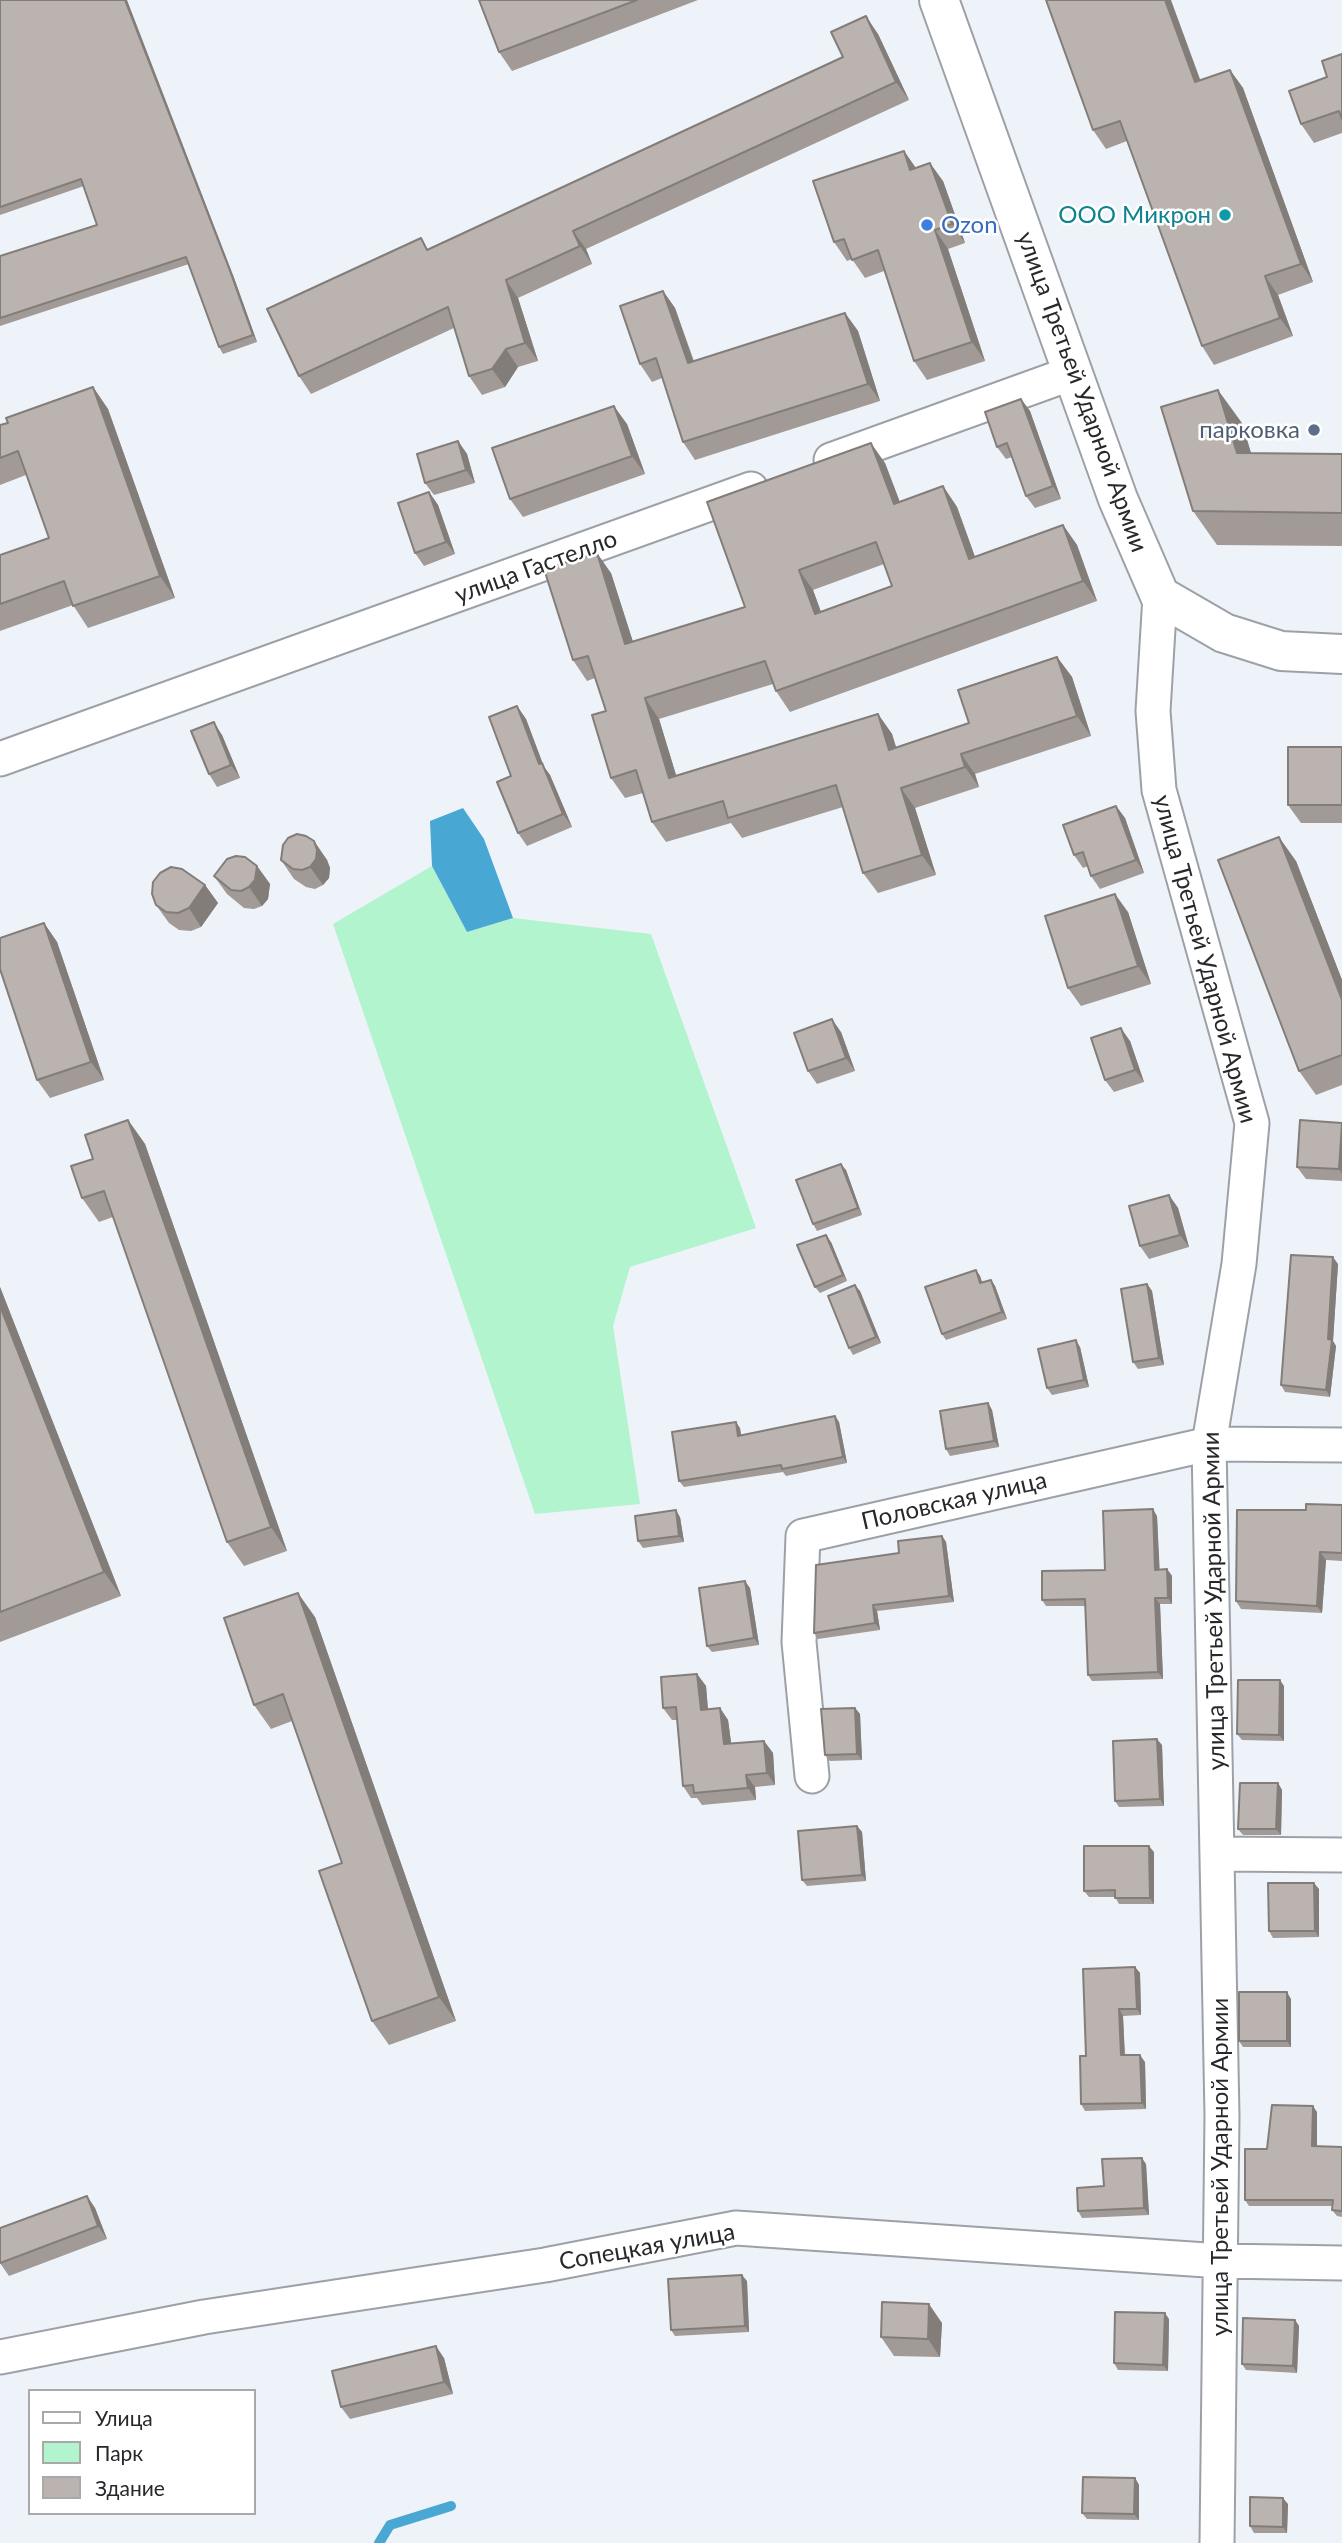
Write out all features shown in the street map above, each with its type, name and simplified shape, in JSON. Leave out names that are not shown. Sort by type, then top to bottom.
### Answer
[{"type":"main road","name":"улица Третьей Ударной Армии","points":[[939,0],[1118,499],[1160,596]]},
{"type":"main road","points":[[1160,596],[1224,633],[1281,651],[1342,654]]},
{"type":"street","name":"улица Гастелло","points":[[0,759],[1072,373]]},
{"type":"street","name":"улица Третьей Ударной Армии","points":[[1160,596],[1153,711],[1159,790],[1252,1123],[1239,1264],[1209,1444],[1222,2116],[1217,2543]]},
{"type":"street","name":"Половская улица","points":[[812,1776],[799,1642],[803,1536],[1209,1444],[1342,1445]]},
{"type":"street","points":[[1218,1854],[1342,1856]]},
{"type":"street","name":"Сопецкая улица","points":[[0,2357],[204,2317],[545,2265],[736,2228],[1221,2261],[1342,2263]]},
{"type":"green space","points":[[432,866],[467,932],[513,918],[651,934],[756,1228],[630,1267],[613,1326],[640,1504],[535,1514],[333,924]]},
{"type":"water","points":[[463,808],[484,839],[513,918],[467,932],[432,866],[430,821]]},
{"type":"building","points":[[0,0],[125,0],[253,335],[219,347],[186,257],[0,318],[0,256],[97,225],[81,179],[0,207]]},
{"type":"building","points":[[479,0],[637,0],[499,52]]},
{"type":"building","name":"ООО Микрон","points":[[1046,0],[1165,0],[1195,82],[1230,70],[1301,264],[1265,276],[1280,318],[1202,346],[1120,121],[1093,130]]},
{"type":"building","points":[[866,16],[896,82],[573,231],[580,246],[506,280],[525,343],[506,349],[492,369],[469,376],[448,307],[299,376],[267,309],[421,238],[427,250],[843,57],[831,32]]},
{"type":"building","points":[[1342,54],[1342,119],[1339,111],[1301,124],[1289,91],[1327,77],[1322,61]]},
{"type":"building","points":[[904,151],[910,170],[930,163],[952,224],[935,230],[972,342],[914,361],[878,250],[852,260],[844,239],[834,242],[813,181]]},
{"type":"building","points":[[663,291],[688,363],[845,313],[868,384],[683,442],[656,358],[640,364],[620,306]]},
{"type":"building","points":[[93,387],[160,576],[73,606],[64,581],[0,604],[0,555],[49,538],[18,451],[0,458],[0,425],[8,423],[6,418]]},
{"type":"building","points":[[1218,390],[1237,453],[1342,454],[1342,513],[1193,511],[1161,407]]},
{"type":"building","points":[[1021,399],[1053,486],[1026,496],[1007,443],[997,447],[985,412]]},
{"type":"building","points":[[614,406],[632,456],[510,499],[492,448]]},
{"type":"building","points":[[458,441],[466,470],[425,483],[417,454]]},
{"type":"building","points":[[871,443],[894,504],[943,486],[969,559],[1063,525],[1083,581],[776,691],[765,661],[645,698],[669,778],[878,714],[889,750],[969,723],[958,690],[1057,657],[1077,716],[961,754],[965,767],[901,788],[922,855],[863,873],[836,785],[728,818],[723,801],[652,822],[636,770],[611,778],[592,715],[606,711],[588,656],[573,660],[544,569],[597,553],[625,644],[745,607],[707,502]],"holes":[[[876,542],[892,586],[815,614],[799,570]]]},
{"type":"building","points":[[429,492],[446,542],[415,553],[398,503]]},
{"type":"building","points":[[517,706],[539,764],[542,763],[563,814],[518,833],[497,782],[511,776],[489,717]]},
{"type":"building","points":[[214,722],[231,765],[209,774],[191,731]]},
{"type":"building","points":[[1288,747],[1342,747],[1342,805],[1288,805]]},
{"type":"building","points":[[1116,806],[1136,860],[1091,876],[1083,852],[1074,855],[1063,825]]},
{"type":"building","points":[[297,834],[314,841],[317,850],[316,859],[310,867],[302,870],[293,869],[281,860],[283,845],[288,838]]},
{"type":"building","points":[[1279,837],[1342,1000],[1342,1055],[1299,1071],[1218,860]]},
{"type":"building","points":[[245,857],[257,866],[255,880],[241,891],[231,890],[214,876],[227,859]]},
{"type":"building","points":[[171,867],[182,869],[205,885],[189,908],[178,913],[166,912],[156,905],[152,894],[153,882],[160,873]]},
{"type":"building","points":[[1115,894],[1138,966],[1068,988],[1045,916]]},
{"type":"building","points":[[44,923],[91,1062],[37,1080],[0,969],[0,938]]},
{"type":"building","points":[[832,1019],[846,1058],[808,1071],[794,1033]]},
{"type":"building","points":[[1121,1028],[1135,1070],[1105,1080],[1091,1038]]},
{"type":"building","points":[[128,1120],[271,1527],[227,1542],[104,1191],[82,1198],[71,1166],[93,1159],[85,1135]]},
{"type":"building","points":[[1300,1120],[1342,1123],[1339,1169],[1297,1167]]},
{"type":"building","points":[[841,1164],[858,1208],[813,1224],[796,1180]]},
{"type":"building","points":[[1169,1195],[1180,1235],[1140,1246],[1129,1206]]},
{"type":"building","points":[[826,1235],[843,1275],[815,1287],[797,1245]]},
{"type":"building","points":[[1291,1255],[1333,1257],[1328,1339],[1332,1340],[1326,1390],[1281,1385]]},
{"type":"building","points":[[976,1270],[980,1283],[991,1280],[1002,1312],[942,1334],[925,1287]]},
{"type":"building","points":[[1147,1284],[1159,1358],[1133,1362],[1121,1289]]},
{"type":"building","points":[[855,1285],[876,1337],[849,1348],[828,1296]]},
{"type":"building","points":[[0,1306],[104,1572],[0,1612]]},
{"type":"building","points":[[1076,1340],[1084,1380],[1047,1388],[1038,1349]]},
{"type":"building","points":[[988,1403],[994,1441],[946,1449],[940,1411]]},
{"type":"building","points":[[835,1416],[843,1457],[782,1469],[781,1465],[679,1481],[672,1432],[736,1422],[738,1436]]},
{"type":"building","points":[[1306,1504],[1342,1505],[1342,1553],[1320,1552],[1317,1606],[1236,1601],[1237,1510],[1306,1510]]},
{"type":"building","points":[[1153,1509],[1155,1570],[1167,1569],[1168,1598],[1155,1598],[1158,1672],[1088,1675],[1085,1599],[1042,1600],[1042,1571],[1105,1570],[1103,1511]]},
{"type":"building","points":[[676,1510],[679,1536],[638,1541],[635,1516]]},
{"type":"building","points":[[942,1536],[949,1596],[873,1605],[875,1623],[814,1633],[816,1565],[899,1553],[898,1541]]},
{"type":"building","points":[[745,1581],[754,1638],[707,1646],[699,1588]]},
{"type":"building","points":[[298,1593],[439,1997],[372,2021],[319,1871],[342,1863],[283,1694],[254,1705],[224,1618]]},
{"type":"building","points":[[697,1674],[701,1710],[720,1708],[724,1744],[764,1741],[767,1773],[746,1775],[748,1788],[694,1793],[693,1785],[683,1786],[676,1707],[663,1708],[661,1677]]},
{"type":"building","points":[[1238,1680],[1280,1680],[1279,1735],[1237,1734]]},
{"type":"building","points":[[855,1708],[857,1754],[825,1755],[821,1709]]},
{"type":"building","points":[[1157,1739],[1160,1799],[1115,1801],[1113,1741]]},
{"type":"building","points":[[1240,1783],[1278,1783],[1276,1829],[1238,1829]]},
{"type":"building","points":[[857,1826],[862,1875],[802,1880],[798,1831]]},
{"type":"building","points":[[1084,1846],[1149,1846],[1150,1898],[1115,1898],[1115,1890],[1084,1891]]},
{"type":"building","points":[[1268,1883],[1314,1883],[1315,1931],[1269,1931]]},
{"type":"building","points":[[1135,1967],[1137,2009],[1119,2009],[1121,2055],[1140,2055],[1142,2103],[1081,2104],[1080,2056],[1086,2056],[1083,1969]]},
{"type":"building","points":[[1239,1992],[1287,1992],[1287,2041],[1239,2041]]},
{"type":"building","points":[[1272,2105],[1313,2106],[1312,2146],[1342,2147],[1342,2211],[1332,2210],[1333,2200],[1245,2200],[1245,2149],[1267,2149]]},
{"type":"building","points":[[1142,2158],[1144,2208],[1078,2211],[1077,2188],[1104,2186],[1102,2159]]},
{"type":"building","points":[[87,2196],[98,2226],[0,2263],[0,2228]]},
{"type":"building","points":[[742,2275],[745,2326],[671,2330],[668,2279]]},
{"type":"building","points":[[882,2302],[929,2304],[928,2339],[881,2337]]},
{"type":"building","points":[[1115,2312],[1165,2313],[1163,2365],[1114,2363]]},
{"type":"building","points":[[1243,2318],[1295,2320],[1293,2366],[1242,2364]]},
{"type":"building","points":[[436,2346],[444,2382],[341,2407],[332,2371]]},
{"type":"building","points":[[1083,2477],[1135,2478],[1134,2514],[1082,2513]]},
{"type":"building","points":[[1250,2497],[1283,2498],[1283,2527],[1250,2526]]},
{"type":"waterway","points":[[379,2543],[390,2525],[451,2506]]},
{"type":"place","name":"ООО Микрон","points":[[1225,215]]},
{"type":"place","name":"Ozon","points":[[927,225]]},
{"type":"place","name":"парковка","points":[[1314,430]]}]
